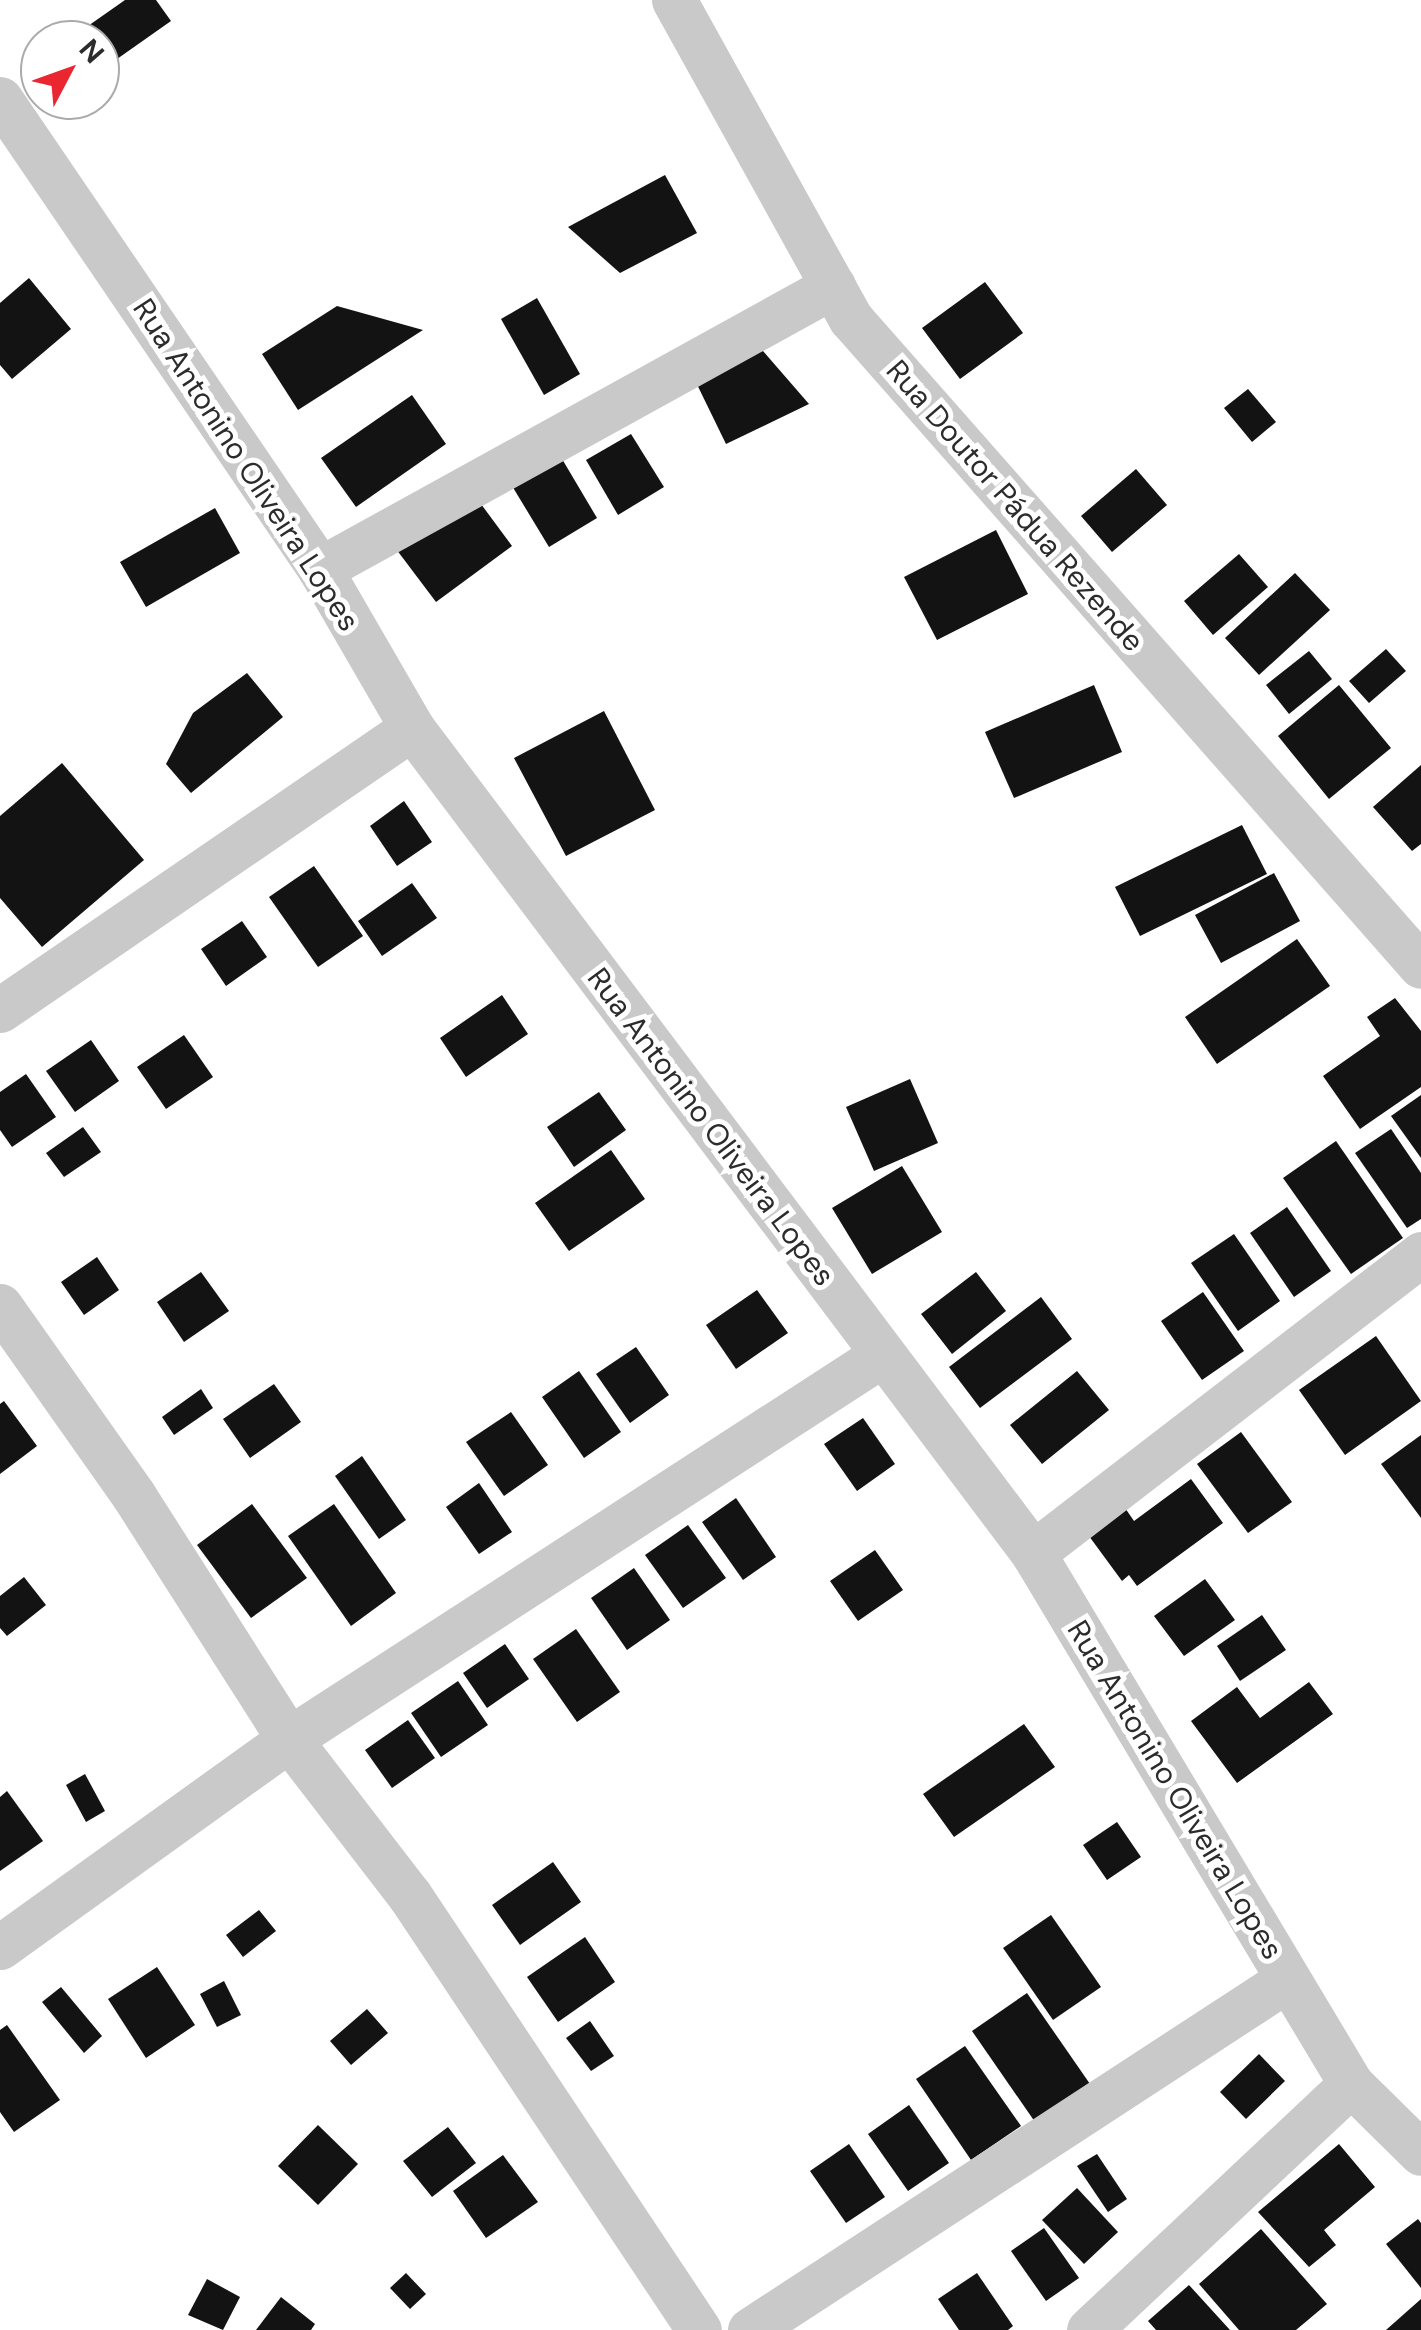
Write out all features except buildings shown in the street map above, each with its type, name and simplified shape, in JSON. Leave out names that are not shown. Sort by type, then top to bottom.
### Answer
[{"type":"street","name":"Rua Doutor Pádua Rezende","points":[[674,0],[851,319],[1421,966]]},
{"type":"street","name":"Rua Antonino Oliveira Lopes","points":[[0,98],[320,569],[412,728],[1033,1553],[1351,2084],[1418,2146]]},
{"type":"street","points":[[320,569],[833,286]]},
{"type":"street","points":[[0,1010],[412,728]]},
{"type":"street","points":[[1033,1553],[1421,1254]]},
{"type":"street","points":[[0,1306],[134,1496],[288,1740],[410,1896],[699,2330]]},
{"type":"street","points":[[0,1946],[288,1740],[882,1354]]},
{"type":"street","points":[[750,2330],[1288,1979]]},
{"type":"street","points":[[1089,2330],[1351,2084]]}]
